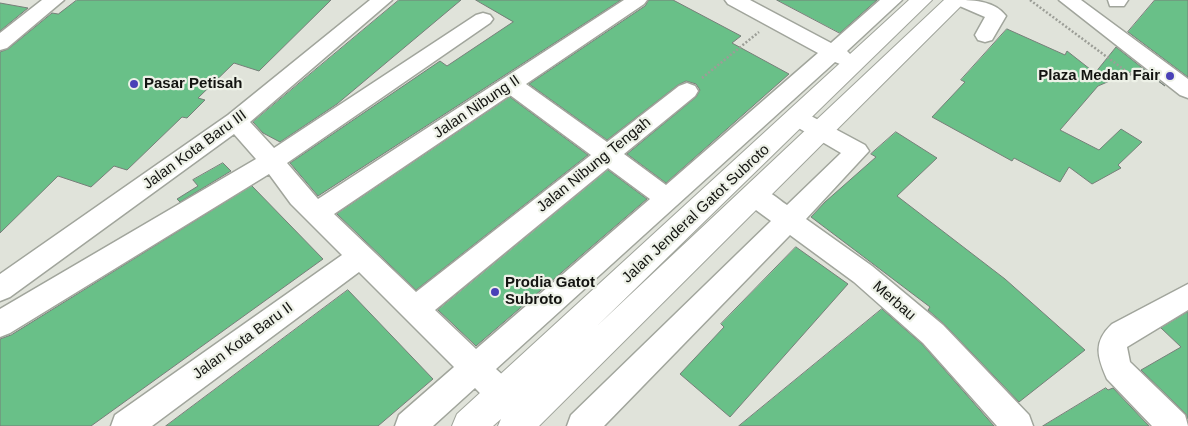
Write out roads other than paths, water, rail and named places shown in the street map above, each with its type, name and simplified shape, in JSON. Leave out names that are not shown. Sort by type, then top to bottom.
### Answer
[{"type":"main road","name":"Jalan Jenderal Gatot Subroto","points":[[514,413],[798,117],[843,58],[922,0]]},
{"type":"main road","name":"Jalan Jenderal Gatot Subroto","points":[[469,426],[514,413],[754,194],[956,0]]},
{"type":"street","points":[[0,43],[54,0]]},
{"type":"street","name":"Jalan Kota Baru III","points":[[0,289],[236,121],[382,0]]},
{"type":"street","name":"Jalan Nibung II","points":[[317,213],[637,0]]},
{"type":"street","points":[[735,0],[843,58]]},
{"type":"street","points":[[410,426],[667,198],[843,58],[892,0]]},
{"type":"street","points":[[962,0],[989,10],[996,16],[985,35]]},
{"type":"street","points":[[1069,0],[1188,90]]},
{"type":"street","points":[[0,324],[272,161],[483,19]]},
{"type":"street","points":[[510,84],[667,198]]},
{"type":"street","name":"Jalan Nibung Tengah","points":[[415,310],[687,91]]},
{"type":"street","points":[[582,426],[857,151],[798,117]]},
{"type":"street","points":[[236,121],[272,161],[300,197],[475,368],[514,413]]},
{"type":"street","name":"Merbau","points":[[754,194],[862,274],[933,334],[1018,426]]},
{"type":"street","name":"Jalan Kota Baru II","points":[[126,426],[360,256]]},
{"type":"street","points":[[1174,426],[1117,369],[1112,343],[1122,333],[1188,296]]},
{"type":"place","name":"Plaza Medan Fair","points":[[1170,76]]},
{"type":"place","name":"Pasar Petisah","points":[[134,84]]},
{"type":"place","name":"Prodia Gatot Subroto","points":[[495,292]]}]
